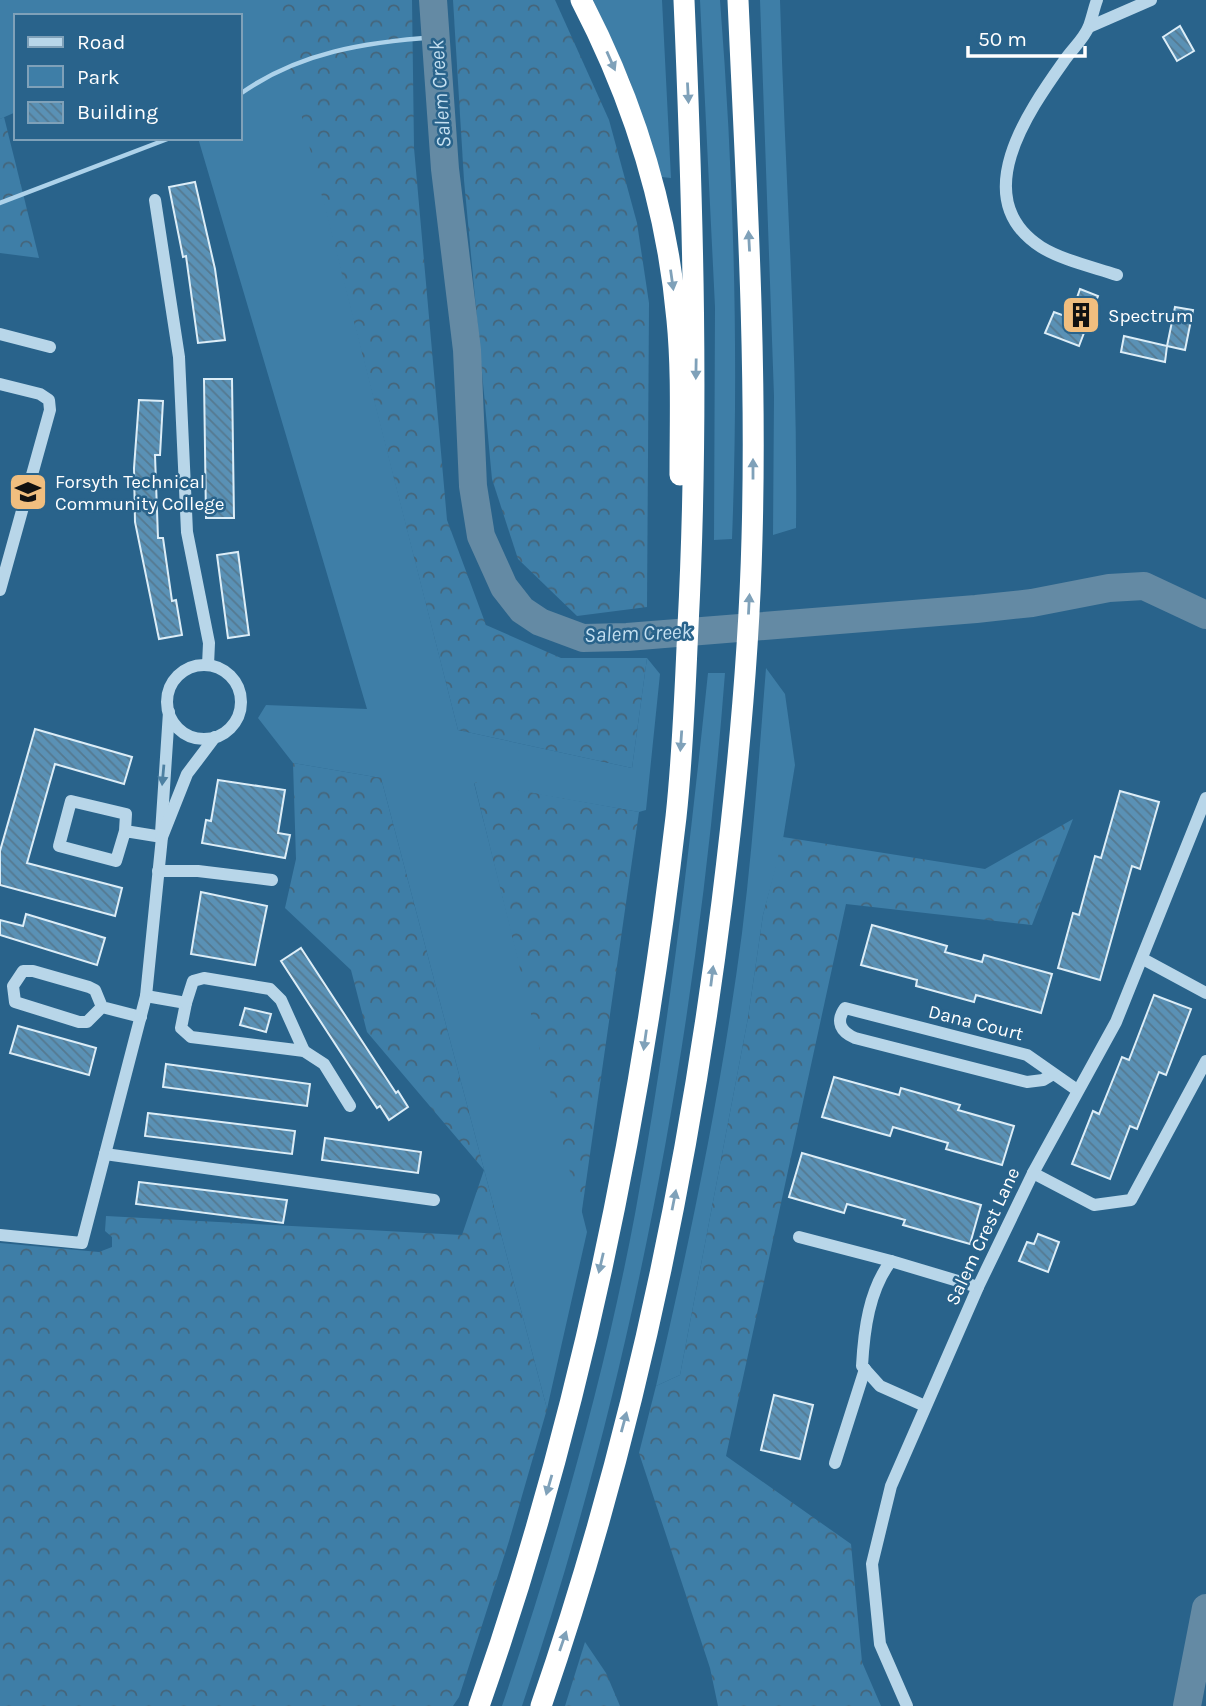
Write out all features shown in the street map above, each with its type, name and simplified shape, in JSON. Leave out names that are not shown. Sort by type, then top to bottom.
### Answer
[{"type":"highway","points":[[581,0],[619,79],[637,130],[667,244],[679,345],[680,494],[692,541]]},
{"type":"highway","points":[[480,1706],[516,1601],[562,1441],[633,1123],[677,814],[692,541],[695,300],[684,0]]},
{"type":"highway","points":[[541,1706],[577,1601],[650,1322],[704,1041],[739,761],[752,537],[751,285],[738,0]]},
{"type":"street","points":[[1097,0],[1089,27],[1026,123],[1005,170],[1004,189],[1009,210],[1021,230],[1042,247],[1117,275]]},
{"type":"street","points":[[1089,27],[1151,0]]},
{"type":"street","points":[[155,200],[179,357],[187,532],[209,643],[208,665]]},
{"type":"street","points":[[0,334],[50,347]]},
{"type":"street","points":[[0,384],[40,394],[49,400],[50,410],[0,590]]},
{"type":"street","points":[[0,1235],[82,1243],[146,996],[162,837],[187,774],[215,737],[235,722],[241,698],[230,675],[208,665],[185,670],[169,688],[159,826],[162,837]]},
{"type":"street","points":[[169,712],[182,731],[203,739],[215,737]]},
{"type":"street","name":"Salem Crest Lane","points":[[907,1706],[880,1644],[872,1564],[891,1486],[978,1287],[1033,1173],[1116,1022],[1206,799]]},
{"type":"street","points":[[71,801],[126,814],[125,831],[116,861],[59,846],[71,801]]},
{"type":"street","points":[[125,831],[162,837]]},
{"type":"street","points":[[158,871],[198,871],[272,880]]},
{"type":"street","points":[[1143,959],[1206,993]]},
{"type":"street","points":[[23,971],[33,971],[89,987],[94,990],[102,1007],[87,1022],[79,1022],[15,1002],[13,986],[23,971]]},
{"type":"street","points":[[304,1051],[281,1000],[270,989],[204,978],[193,981],[181,1028],[191,1037],[304,1051],[324,1064],[351,1107]]},
{"type":"street","points":[[146,996],[186,1003]]},
{"type":"street","points":[[102,1007],[141,1017]]},
{"type":"street","name":"Dana Court","points":[[1053,1074],[1043,1080],[1027,1082],[855,1038],[845,1033],[840,1026],[840,1015],[845,1008],[1027,1055],[1077,1090]]},
{"type":"street","points":[[1033,1173],[1094,1205],[1131,1200],[1206,1061]]},
{"type":"street","points":[[106,1154],[434,1200]]},
{"type":"street","points":[[799,1237],[978,1287]]},
{"type":"street","points":[[835,1463],[865,1369],[864,1329],[881,1274],[891,1261]]},
{"type":"street","points":[[865,1369],[880,1387],[925,1406]]},
{"type":"green space","points":[[0,0],[273,0],[458,730],[632,768],[647,658],[660,674],[646,810],[639,812],[474,783],[587,1232],[547,1409],[381,778],[293,763],[258,718],[266,705],[367,709],[199,140],[242,140],[242,14],[14,14],[14,113],[0,119]]},
{"type":"green space","points":[[272,0],[412,0],[414,148],[447,520],[486,625],[561,658],[647,658],[632,768],[458,730]]},
{"type":"green space","points":[[453,0],[555,0],[609,120],[637,223],[649,303],[647,607],[577,616],[518,559],[492,479],[464,180]]},
{"type":"green space","points":[[593,0],[662,0],[671,178],[661,177],[630,81]]},
{"type":"green space","points":[[700,0],[720,0],[734,269],[732,539],[714,540],[715,307]]},
{"type":"green space","points":[[760,0],[780,0],[795,396],[796,528],[773,535],[774,396]]},
{"type":"green space","points":[[4,117],[39,258],[0,253],[0,119]]},
{"type":"green space","points":[[766,668],[785,694],[795,765],[782,845],[763,915],[748,1018],[680,1375],[656,1386],[705,1161],[734,990],[756,800]]},
{"type":"green space","points":[[708,673],[725,673],[713,805],[698,936],[656,1196],[598,1453],[562,1580],[522,1706],[502,1706],[577,1462],[623,1276],[658,1080],[677,945]]},
{"type":"green space","points":[[293,763],[381,778],[547,1409],[509,1541],[459,1697],[453,1706],[0,1706],[0,1243],[99,1252],[112,1247],[112,1237],[105,1231],[106,1216],[462,1235],[484,1170],[367,1032],[351,970],[285,908],[296,859]]},
{"type":"green space","points":[[474,782],[639,812],[581,1217]]},
{"type":"green space","points":[[1073,819],[1032,925],[846,904],[726,1456],[851,1544],[862,1662],[881,1706],[718,1706],[710,1668],[639,1453],[656,1386],[680,1375],[748,1018],[763,915],[783,837],[985,869]]},
{"type":"green space","points":[[585,1642],[606,1673],[620,1706],[565,1706]]},
{"type":"building","points":[[1180,26],[1194,51],[1177,61],[1163,37]]},
{"type":"building","points":[[195,182],[215,269],[225,340],[198,343],[186,256],[183,257],[169,187]]},
{"type":"building","name":"Spectrum","points":[[1080,289],[1098,296],[1079,346],[1045,333],[1054,312],[1070,318]]},
{"type":"building","points":[[1175,307],[1193,310],[1185,350],[1167,346]]},
{"type":"building","points":[[1124,336],[1167,346],[1165,362],[1121,352]]},
{"type":"building","points":[[204,379],[232,379],[234,518],[206,518]]},
{"type":"building","points":[[139,400],[163,401],[160,455],[155,455],[158,538],[163,538],[172,601],[176,600],[182,635],[159,639],[135,522],[134,468]]},
{"type":"building","points":[[238,552],[249,635],[228,638],[217,555]]},
{"type":"building","points":[[35,729],[132,757],[124,784],[55,764],[27,863],[122,888],[115,916],[0,885],[0,851]]},
{"type":"building","points":[[218,780],[285,790],[278,833],[290,835],[285,858],[202,843],[206,820],[211,821]]},
{"type":"building","points":[[1120,791],[1159,802],[1140,869],[1132,866],[1100,980],[1058,968],[1073,913],[1079,915],[1095,856],[1101,858]]},
{"type":"building","points":[[201,892],[267,906],[255,965],[191,954]]},
{"type":"building","points":[[26,914],[105,938],[97,965],[0,935],[0,920],[23,926]]},
{"type":"building","points":[[872,925],[947,946],[945,952],[982,962],[984,955],[1052,974],[1041,1013],[976,995],[974,1002],[916,986],[917,980],[861,965]]},
{"type":"building","points":[[301,948],[396,1093],[398,1091],[408,1107],[389,1120],[380,1106],[377,1108],[281,961]]},
{"type":"building","points":[[1154,995],[1191,1009],[1166,1075],[1159,1072],[1137,1129],[1130,1126],[1110,1179],[1072,1164],[1093,1111],[1099,1114],[1122,1057],[1129,1060]]},
{"type":"building","points":[[245,1008],[271,1014],[266,1032],[240,1025]]},
{"type":"building","points":[[18,1026],[96,1048],[89,1075],[10,1053]]},
{"type":"building","points":[[166,1064],[310,1084],[307,1106],[163,1087]]},
{"type":"building","points":[[834,1077],[899,1095],[901,1088],[960,1105],[958,1110],[1014,1126],[1002,1165],[946,1149],[948,1143],[893,1127],[890,1136],[822,1117]]},
{"type":"building","points":[[148,1113],[295,1131],[292,1154],[145,1136]]},
{"type":"building","points":[[325,1138],[421,1152],[418,1173],[322,1160]]},
{"type":"building","points":[[802,1153],[981,1205],[970,1244],[903,1225],[905,1220],[847,1204],[844,1213],[789,1197]]},
{"type":"building","points":[[139,1182],[287,1200],[283,1223],[136,1204]]},
{"type":"building","points":[[1038,1234],[1059,1242],[1048,1272],[1019,1261],[1027,1242],[1034,1244]]},
{"type":"building","points":[[774,1395],[813,1405],[800,1459],[761,1450]]},
{"type":"waterway","name":"Salem Creek","points":[[433,0],[445,169],[467,350],[473,486],[481,536],[504,587],[522,610],[540,622],[583,638],[627,637],[976,609],[1032,603],[1109,588],[1144,586],[1206,615]]},
{"type":"waterway","points":[[242,93],[286,68],[334,52],[385,42],[437,37]]},
{"type":"waterway","points":[[0,203],[165,140]]},
{"type":"waterway","name":"Salem Creek","points":[[1187,1706],[1206,1608]]},
{"type":"place","name":"Spectrum","points":[[1081,315]]},
{"type":"place","name":"Forsyth Technical Community College","points":[[28,492]]}]
